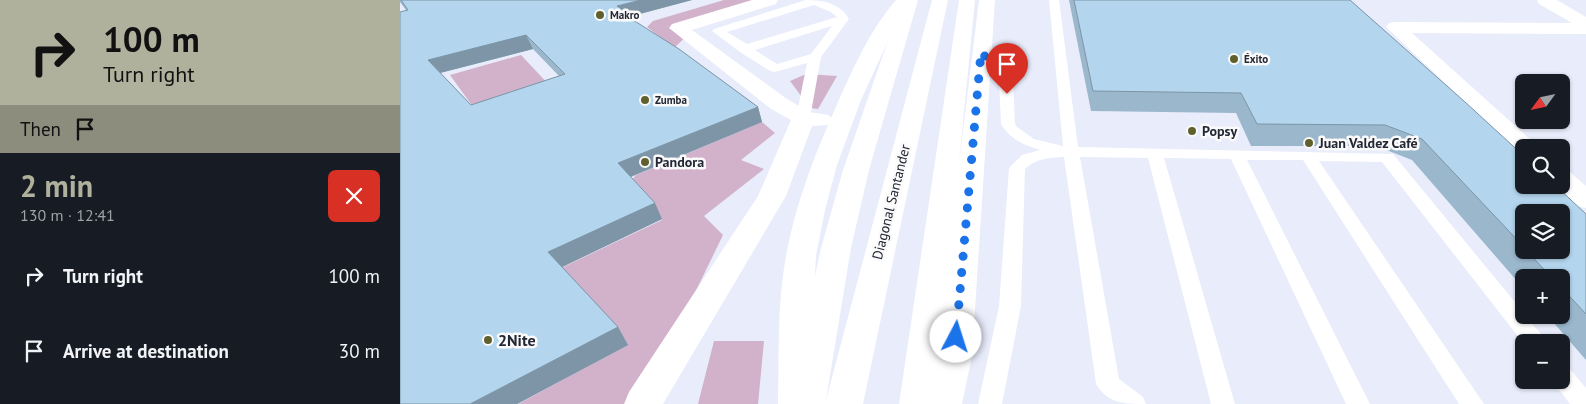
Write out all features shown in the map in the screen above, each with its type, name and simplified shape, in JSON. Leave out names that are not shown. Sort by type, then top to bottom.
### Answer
[{"type":"main road","points":[[770,0],[678,28],[779,104],[803,118],[840,122]]},
{"type":"main road","points":[[797,404],[798,296],[801,256],[819,178],[840,122],[882,33],[904,0]]},
{"type":"main road","points":[[806,404],[836,248],[856,170],[910,0]]},
{"type":"main road","name":"Diagonal Santander","points":[[844,404],[940,0]]},
{"type":"main road","points":[[918,404],[967,0]]},
{"type":"main road","points":[[943,404],[954,356],[987,0]]},
{"type":"main road","points":[[1577,0],[1586,7]]},
{"type":"main road","points":[[1552,4],[1586,7]]},
{"type":"main road","points":[[1552,4],[1586,24]]},
{"type":"main road","points":[[1518,139],[1395,27],[1586,29]]},
{"type":"main road","points":[[643,404],[772,196],[803,118]]},
{"type":"main road","points":[[1570,186],[1586,200]]},
{"type":"lane","points":[[1054,0],[1070,152],[1108,384],[1134,404]]},
{"type":"lane","points":[[815,57],[775,68],[718,31],[814,1],[829,6],[842,15],[843,19]]},
{"type":"lane","points":[[803,118],[815,57],[843,19]]},
{"type":"lane","points":[[744,49],[843,19]]},
{"type":"lane","points":[[981,52],[1006,80],[1008,124],[1012,130],[1029,142],[1045,148],[1070,152]]},
{"type":"lane","points":[[990,404],[1010,306],[1017,168],[1025,160],[1033,157],[1070,152],[1387,157],[1529,334]]},
{"type":"lane","points":[[1155,153],[1222,404]]},
{"type":"lane","points":[[1236,155],[1358,404]]},
{"type":"lane","points":[[1308,156],[1472,404]]},
{"type":"lane","points":[[1570,386],[1584,404]]},
{"type":"shaded area","points":[[724,0],[762,0],[695,28],[674,48],[647,27],[653,21]]},
{"type":"shaded area","points":[[521,55],[552,88],[476,111],[450,75]]},
{"type":"shaded area","points":[[806,74],[837,76],[818,109],[810,108],[790,81]]},
{"type":"shaded area","points":[[762,122],[775,133],[741,160],[764,169],[704,216],[723,235],[652,381],[636,404],[518,404],[627,345],[559,269],[662,220],[630,182],[636,175]]},
{"type":"shaded area","points":[[714,341],[764,341],[758,404],[698,404]]},
{"type":"building","points":[[401,0],[641,0],[617,6],[636,19],[633,20],[679,49],[758,107],[618,163],[655,203],[548,252],[618,327],[470,404],[400,404],[400,12],[408,10]],"holes":[[[526,35],[565,74],[471,105],[428,60]]]},
{"type":"building","name":"Éxito","points":[[1074,0],[1350,0],[1515,148],[1515,194],[1565,194],[1586,214],[1586,314],[1570,297],[1570,269],[1544,269],[1534,259],[1570,259],[1570,204],[1515,204],[1515,237],[1422,139],[1385,125],[1257,124],[1241,93],[1093,91]]},
{"type":"place","name":"Makro","points":[[600,15]]},
{"type":"place","name":"Éxito","points":[[1234,59]]},
{"type":"place","name":"Zumba","points":[[645,100]]},
{"type":"place","name":"Popsy","points":[[1192,131]]},
{"type":"place","name":"Juan Valdez Café","points":[[1309,143]]},
{"type":"place","name":"Pandora","points":[[645,162]]},
{"type":"place","name":"2Nite","points":[[488,340]]},
{"type":"route","points":[[956,337],[981,52],[1006,80],[1007,94]]}]
